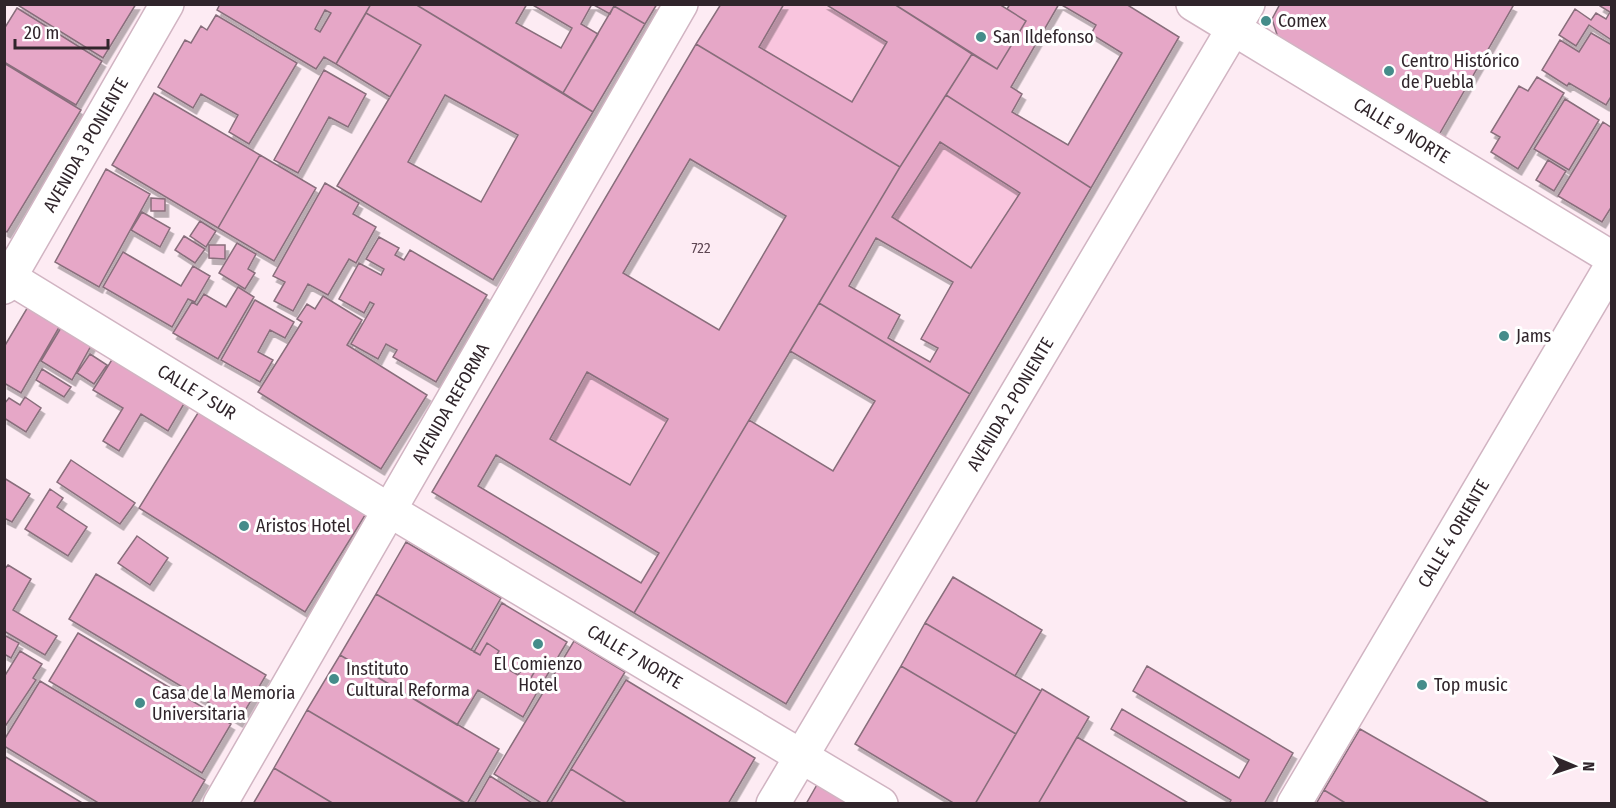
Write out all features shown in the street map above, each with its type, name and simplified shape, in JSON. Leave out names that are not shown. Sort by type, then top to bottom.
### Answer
[{"type":"street","name":"AVENIDA 3 PONIENTE","points":[[6,279],[167,4]]},
{"type":"street","name":"AVENIDA REFORMA","points":[[220,804],[681,4]]},
{"type":"street","name":"CALLE 9 NORTE","points":[[1193,4],[1241,17],[1611,258]]},
{"type":"street","name":"AVENIDA 2 PONIENTE","points":[[773,804],[1241,17]]},
{"type":"street","name":"CALLE 4 ORIENTE","points":[[1294,804],[1611,265]]},
{"type":"street","name":"CALLE 7 SUR","points":[[6,279],[389,510]]},
{"type":"street","name":"CALLE 7 NORTE","points":[[389,510],[880,804]]},
{"type":"shaded area","points":[[784,4],[825,5],[887,42],[852,102],[759,47]]},
{"type":"shaded area","points":[[940,142],[1020,193],[971,268],[892,217]]},
{"type":"shaded area","points":[[587,372],[668,419],[630,485],[550,439]]},
{"type":"building","points":[[16,4],[136,4],[103,58]]},
{"type":"building","points":[[220,4],[371,4],[336,64],[324,57],[316,69],[217,10]],"holes":[[[325,10],[331,13],[320,32],[315,29]]]},
{"type":"building","points":[[371,4],[415,4],[593,112],[493,280],[337,186],[421,45],[366,13]],"holes":[[[445,95],[518,135],[481,202],[408,162]]]},
{"type":"building","points":[[415,4],[527,4],[516,23],[561,48],[572,28],[531,4],[592,4],[581,24],[598,34],[563,93]]},
{"type":"building","points":[[592,4],[657,4],[645,24],[614,6],[610,14]]},
{"type":"building","points":[[721,4],[784,4],[759,47],[852,102],[887,42],[825,4],[894,4],[972,54],[900,167],[696,44]]},
{"type":"building","name":"San Ildefonso","points":[[894,4],[999,4],[1026,21],[997,69]]},
{"type":"building","points":[[1010,4],[1059,4],[1011,87],[1022,94],[1012,112],[1068,145],[1122,53],[1091,34],[1096,25],[1060,4],[1126,4],[1179,37],[1091,188],[946,95],[972,54],[997,69],[1026,21],[1007,9]]},
{"type":"building","points":[[1280,4],[1509,4],[1513,6],[1436,140],[1281,47],[1272,19]]},
{"type":"building","points":[[1601,4],[1612,4],[1612,36],[1610,39],[1589,25],[1576,46],[1559,35],[1575,9],[1591,20],[1596,13],[1606,19],[1610,12],[1600,6]]},
{"type":"building","points":[[614,6],[645,24],[593,112],[563,93]]},
{"type":"building","points":[[17,8],[102,61],[76,105],[4,62],[4,29]]},
{"type":"building","points":[[366,13],[421,45],[390,97],[336,64]]},
{"type":"building","points":[[216,15],[297,63],[249,144],[229,132],[238,115],[201,94],[193,108],[158,87],[185,40],[191,43],[201,26],[207,30]]},
{"type":"building","points":[[1591,33],[1612,45],[1612,95],[1606,105],[1569,83],[1567,86],[1542,70],[1560,40],[1579,52]]},
{"type":"building","points":[[696,44],[900,167],[634,613],[432,492]],"holes":[[[690,159],[786,216],[719,330],[623,273]],[[587,372],[668,419],[630,485],[550,439]],[[496,455],[659,553],[641,583],[478,486]]]},
{"type":"building","points":[[4,63],[81,110],[7,232],[4,230]]},
{"type":"building","points":[[324,70],[366,94],[348,127],[329,117],[298,173],[274,160]]},
{"type":"building","points":[[1537,77],[1564,93],[1518,169],[1491,152],[1500,137],[1491,132],[1519,86],[1528,91]]},
{"type":"building","points":[[154,93],[260,155],[218,228],[112,165]]},
{"type":"building","points":[[946,95],[1091,188],[970,394],[819,303]],"holes":[[[940,142],[1020,193],[971,268],[892,217]],[[876,238],[953,282],[921,339],[938,348],[930,362],[888,338],[900,315],[849,286]]]},
{"type":"building","points":[[1565,99],[1599,120],[1569,170],[1534,149]]},
{"type":"building","points":[[1603,122],[1612,128],[1612,206],[1602,222],[1558,196]]},
{"type":"building","points":[[260,155],[316,188],[274,261],[218,228]]},
{"type":"building","points":[[1548,160],[1566,171],[1554,191],[1536,180]]},
{"type":"building","points":[[106,169],[150,194],[99,287],[55,262]]},
{"type":"building","points":[[325,183],[359,203],[353,214],[376,227],[356,263],[349,259],[328,295],[308,284],[293,311],[274,301],[285,282],[273,276]]},
{"type":"building","points":[[151,198],[165,199],[165,211],[151,211]]},
{"type":"building","points":[[142,212],[170,228],[160,247],[131,230]]},
{"type":"building","points":[[200,221],[216,231],[206,247],[190,236]]},
{"type":"building","points":[[184,236],[205,249],[195,263],[175,250]]},
{"type":"building","points":[[379,237],[399,248],[395,255],[404,260],[410,250],[487,295],[436,382],[393,357],[397,350],[386,344],[378,359],[351,344],[374,304],[370,302],[364,313],[339,299],[359,263],[381,275],[384,269],[366,259]]},
{"type":"building","points":[[237,243],[256,254],[248,269],[255,273],[245,289],[219,273]]},
{"type":"building","points":[[209,245],[225,245],[225,259],[209,258]]},
{"type":"building","points":[[123,252],[181,286],[193,266],[210,276],[195,302],[188,299],[172,327],[103,287]]},
{"type":"building","points":[[238,287],[254,297],[218,359],[173,333],[192,302],[197,305],[204,294],[226,307]]},
{"type":"building","points":[[323,296],[362,320],[347,345],[427,395],[381,469],[258,392],[302,322],[297,319],[307,304],[315,309]]},
{"type":"building","points":[[255,300],[294,322],[285,338],[270,330],[258,352],[273,360],[260,382],[221,360]]},
{"type":"building","points":[[819,303],[970,394],[786,704],[634,613],[749,420],[833,471],[875,401],[790,351]]},
{"type":"building","points":[[29,305],[61,324],[21,393],[4,383],[4,347]]},
{"type":"building","points":[[62,326],[92,344],[72,380],[41,361]]},
{"type":"building","points":[[90,354],[107,365],[94,384],[77,373]]},
{"type":"building","points":[[113,358],[185,402],[168,431],[141,414],[119,451],[103,441],[123,408],[93,390]]},
{"type":"building","points":[[42,369],[71,387],[64,397],[36,380]]},
{"type":"building","points":[[25,397],[41,408],[26,432],[4,418],[4,404],[9,398],[20,405]]},
{"type":"building","points":[[206,400],[372,504],[305,612],[139,508]]},
{"type":"building","points":[[71,460],[135,503],[120,524],[57,482]]},
{"type":"building","points":[[4,478],[30,494],[12,522],[4,518]]},
{"type":"building","points":[[50,489],[63,498],[57,507],[87,527],[68,556],[25,529]]},
{"type":"building","points":[[137,536],[168,558],[150,585],[118,563]]},
{"type":"building","points":[[406,542],[501,598],[471,650],[376,594]]},
{"type":"building","points":[[8,565],[31,579],[13,610],[57,636],[45,655],[4,631],[4,570]]},
{"type":"building","points":[[96,574],[266,675],[239,721],[69,619]]},
{"type":"building","points":[[953,577],[1042,630],[1015,676],[925,623]]},
{"type":"building","points":[[376,594],[480,655],[487,643],[499,651],[493,661],[518,675],[525,665],[535,671],[529,681],[540,687],[523,717],[478,690],[457,725],[340,655]]},
{"type":"building","points":[[502,603],[567,642],[540,687],[529,681],[535,671],[525,665],[518,675],[493,661],[499,651],[487,643],[480,655],[474,652]]},
{"type":"building","points":[[925,623],[1041,691],[1016,734],[901,666]]},
{"type":"building","name":"Casa de la Memoria Universitaria","points":[[78,633],[231,724],[202,773],[49,681]]},
{"type":"building","points":[[4,635],[19,643],[11,658],[4,654]]},
{"type":"building","points":[[574,641],[625,672],[546,804],[543,804],[494,774]]},
{"type":"building","points":[[20,651],[42,664],[33,678],[36,680],[4,728],[4,677]]},
{"type":"building","points":[[340,655],[499,749],[467,804],[307,710]]},
{"type":"building","points":[[901,666],[1016,734],[975,804],[955,804],[855,744]]},
{"type":"building","points":[[1147,666],[1293,753],[1264,804],[1229,804],[1231,800],[1111,729],[1122,709],[1239,778],[1249,760],[1133,691]]},
{"type":"building","points":[[626,680],[755,758],[728,804],[628,804],[571,769]]},
{"type":"building","points":[[40,681],[205,780],[191,804],[100,804],[4,746],[4,740]]},
{"type":"building","points":[[1042,689],[1089,717],[1038,804],[975,804]]},
{"type":"building","points":[[307,710],[466,804],[334,804],[274,768]]},
{"type":"building","points":[[1360,729],[1491,804],[1347,804],[1324,790]]},
{"type":"building","points":[[1077,737],[1190,804],[1038,804]]},
{"type":"building","points":[[4,756],[84,804],[4,804]]},
{"type":"building","points":[[274,768],[334,804],[253,804]]},
{"type":"building","points":[[571,769],[628,804],[550,804]]},
{"type":"building","points":[[490,776],[534,804],[474,804]]},
{"type":"building","points":[[818,783],[854,804],[806,804]]},
{"type":"building","points":[[1324,790],[1347,804],[1316,804]]},
{"type":"place","name":"Comex","points":[[1266,21]]},
{"type":"place","name":"San Ildefonso","points":[[981,37]]},
{"type":"place","name":"Centro Histórico de Puebla","points":[[1389,71]]},
{"type":"place","name":"Jams","points":[[1504,336]]},
{"type":"place","name":"Aristos Hotel","points":[[244,526]]},
{"type":"place","name":"El Comienzo Hotel","points":[[538,644]]},
{"type":"place","name":"Instituto Cultural Reforma","points":[[334,679]]},
{"type":"place","name":"Top music","points":[[1422,685]]},
{"type":"place","name":"Casa de la Memoria Universitaria","points":[[140,703]]}]
